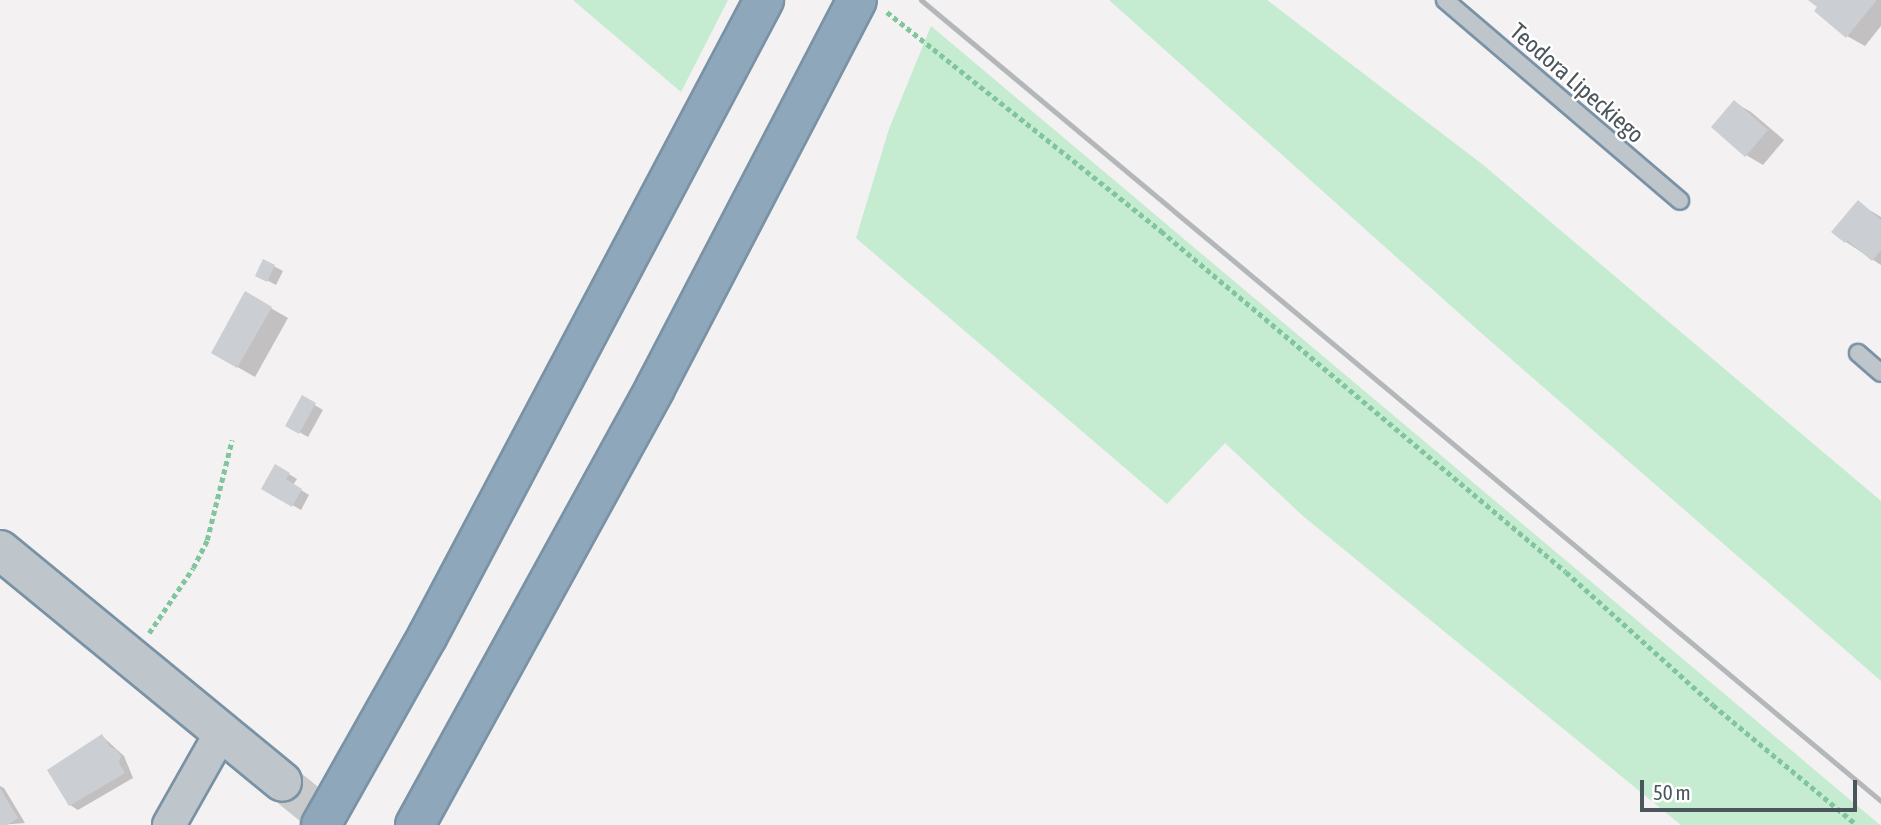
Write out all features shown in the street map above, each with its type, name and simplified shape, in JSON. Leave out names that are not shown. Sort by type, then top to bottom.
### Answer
[{"type":"highway","points":[[321,825],[426,636],[764,0]]},
{"type":"highway","points":[[415,825],[861,12]]},
{"type":"street","points":[[0,550],[282,782]]},
{"type":"street","points":[[169,825],[221,733]]},
{"type":"lane","name":"Teodora Lipeckiego","points":[[1446,0],[1680,201]]},
{"type":"lane","points":[[1858,353],[1881,373]]},
{"type":"path","points":[[861,12],[1161,231],[1566,572],[1713,705],[1857,825]]},
{"type":"path","points":[[128,658],[169,606],[202,549],[217,506],[232,440]]},
{"type":"green space","points":[[573,0],[728,0],[681,92]]},
{"type":"green space","points":[[1109,0],[1267,0],[1482,164],[1881,501],[1881,681],[1479,331]]},
{"type":"green space","points":[[931,26],[1880,825],[1681,825],[1303,516],[1225,443],[1167,504],[856,238],[889,129]]},
{"type":"building","points":[[1808,0],[1877,0],[1846,38],[1814,11],[1817,7]]},
{"type":"building","points":[[1734,100],[1768,130],[1745,157],[1711,127]]},
{"type":"building","points":[[1858,200],[1881,220],[1881,250],[1872,261],[1847,240],[1845,243],[1831,232]]},
{"type":"building","points":[[263,259],[275,265],[267,282],[255,276]]},
{"type":"building","points":[[245,291],[272,307],[237,368],[211,353]]},
{"type":"building","points":[[302,395],[316,403],[299,434],[285,426]]},
{"type":"building","points":[[275,464],[290,473],[286,479],[302,489],[292,507],[261,489]]},
{"type":"building","points":[[102,734],[110,747],[116,749],[121,756],[119,763],[125,773],[69,806],[47,770]]},
{"type":"building","points":[[0,788],[18,818],[7,825],[0,825]]},
{"type":"tunnel","points":[[282,782],[335,825]]},
{"type":"railway","points":[[921,0],[1881,801]]}]
